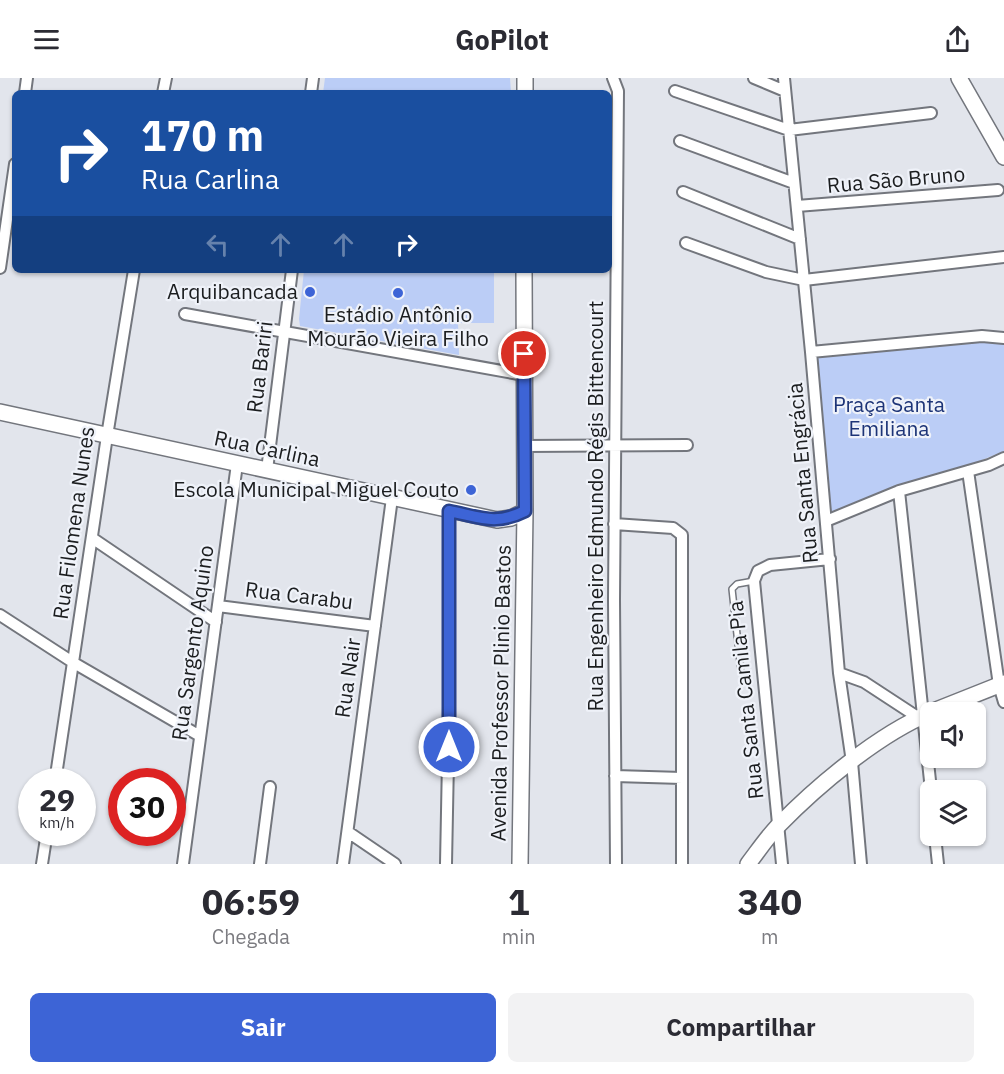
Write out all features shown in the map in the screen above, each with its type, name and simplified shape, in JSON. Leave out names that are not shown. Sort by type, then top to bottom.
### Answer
[{"type":"street","name":"Rua Engenheiro Edmundo Régis Bittencourt","points":[[613,78],[618,91],[614,524],[616,864]]},
{"type":"street","points":[[754,78],[785,91]]},
{"type":"street","name":"Rua Santa Engrácia","points":[[784,78],[839,673],[852,762],[861,864]]},
{"type":"street","points":[[959,78],[1004,157]]},
{"type":"street","points":[[675,91],[789,130],[931,113]]},
{"type":"street","points":[[680,141],[794,183]]},
{"type":"street","points":[[0,268],[12,185]]},
{"type":"street","name":"Rua São Bruno","points":[[797,206],[998,190]]},
{"type":"street","points":[[683,192],[800,239]]},
{"type":"street","points":[[686,243],[766,272],[804,280],[1004,257]]},
{"type":"street","name":"Rua Filomena Nunes","points":[[57,768],[106,436],[133,273]]},
{"type":"street","name":"Rua Bariri","points":[[267,470],[292,273]]},
{"type":"street","name":"Avenida Professor Plinio Bastos","points":[[520,864],[525,511],[524,273]]},
{"type":"street","points":[[185,314],[524,375]]},
{"type":"street","points":[[811,351],[982,336],[1004,338]]},
{"type":"street","name":"Rua Carlina","points":[[0,412],[449,511],[497,520],[511,518],[525,511]]},
{"type":"street","points":[[524,446],[687,445]]},
{"type":"street","points":[[826,521],[899,491],[990,465],[1004,458]]},
{"type":"street","name":"Rua Sargento Aquino","points":[[183,864],[237,464]]},
{"type":"street","points":[[968,471],[1004,702]]},
{"type":"street","points":[[899,491],[924,702]]},
{"type":"street","name":"Rua Nair","points":[[344,864],[392,498]]},
{"type":"street","points":[[446,864],[449,741],[449,511]]},
{"type":"street","points":[[614,524],[674,528],[682,535],[682,864]]},
{"type":"street","points":[[92,538],[216,622]]},
{"type":"street","name":"Rua Santa Camila Pia","points":[[782,864],[754,581],[758,571],[770,565],[830,559]]},
{"type":"street","name":"Rua Carabu","points":[[218,606],[375,626]]},
{"type":"street","points":[[0,615],[74,663],[200,736]]},
{"type":"street","points":[[839,673],[864,682],[920,712]]},
{"type":"street","points":[[957,702],[1001,684]]},
{"type":"street","points":[[748,864],[778,826],[824,784],[884,738],[920,718]]},
{"type":"street","points":[[615,776],[682,778]]},
{"type":"street","points":[[260,864],[270,787]]},
{"type":"street","points":[[348,832],[395,864]]},
{"type":"street","points":[[42,864],[45,846]]},
{"type":"street","points":[[936,846],[938,864]]},
{"type":"lane","points":[[741,671],[732,589],[737,584],[754,581]]},
{"type":"green space","points":[[325,78],[510,78],[511,90],[323,90]]},
{"type":"green space","name":"Estádio Antônio Mourão Vieira Filho","points":[[304,273],[494,273],[494,323],[458,323],[459,355],[300,326]]},
{"type":"green space","name":"Praça Santa Emiliana","points":[[994,338],[1004,342],[1004,451],[960,469],[921,479],[827,513],[816,355]]},
{"type":"place","name":"Arquibancada","points":[[310,292]]},
{"type":"place","name":"Estádio Antônio Mourão Vieira Filho","points":[[398,293]]},
{"type":"place","name":"Escola Municipal Miguel Couto","points":[[471,490]]},
{"type":"route","points":[[449,747],[449,511],[497,520],[511,518],[525,511],[524,354]]}]
